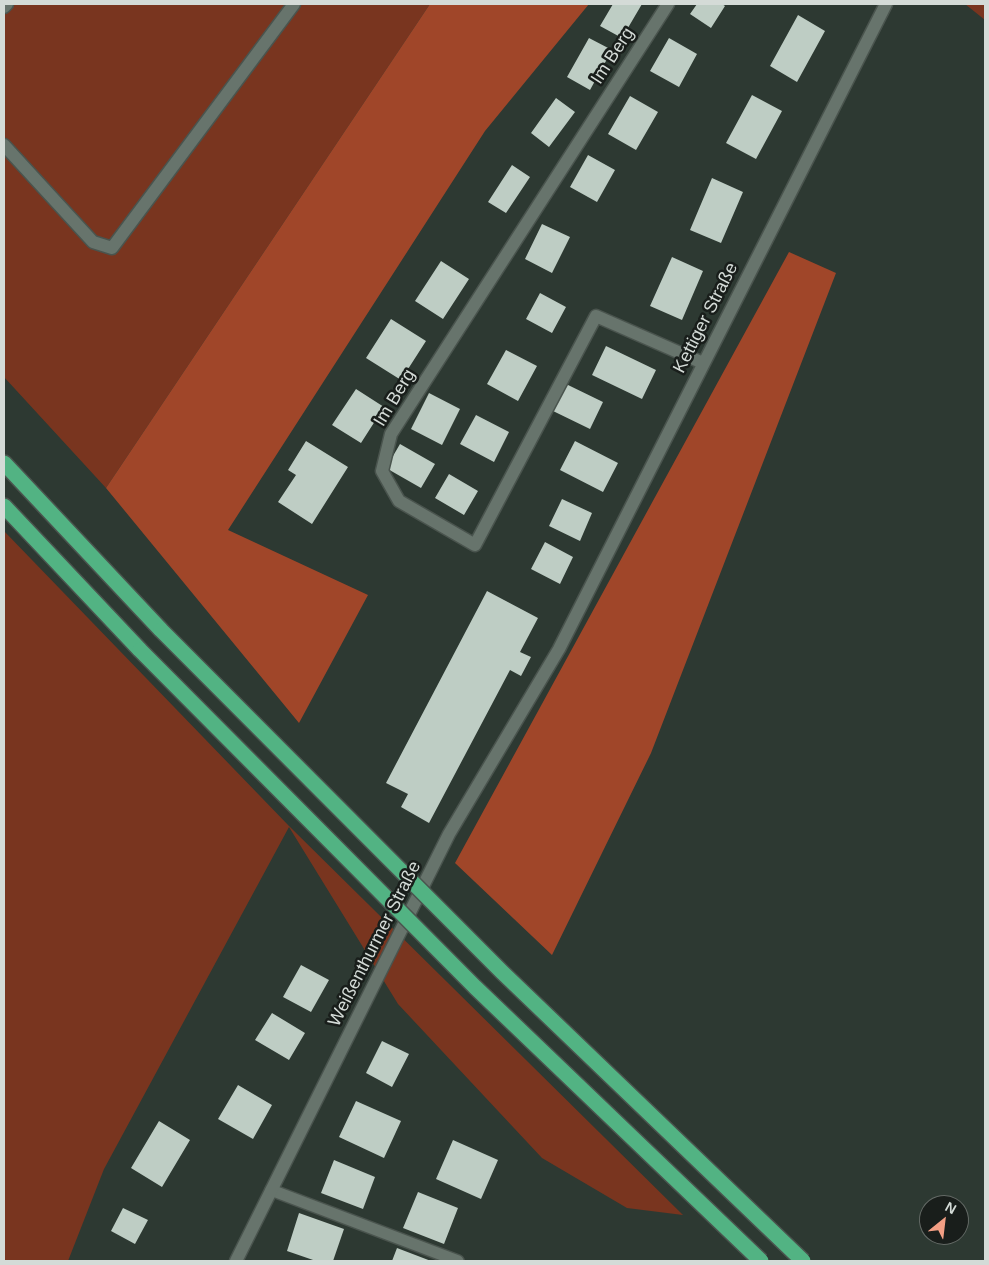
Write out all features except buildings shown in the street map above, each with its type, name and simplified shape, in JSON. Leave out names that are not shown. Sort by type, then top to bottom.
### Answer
[{"type":"highway","points":[[4,463],[161,630],[502,972],[803,1261]]},
{"type":"highway","points":[[4,506],[140,650],[475,987],[761,1261]]},
{"type":"street","points":[[4,8],[7,4]]},
{"type":"street","points":[[4,145],[92,242],[112,248],[294,4]]},
{"type":"street","name":"Im Berg","points":[[668,4],[391,434],[382,471],[399,501],[475,545],[596,316],[703,363]]},
{"type":"street","name":"Kettiger Straße","points":[[559,649],[886,4]]},
{"type":"street","name":"Weißenthurmer Straße","points":[[236,1261],[449,834],[559,649]]},
{"type":"lane","points":[[271,1190],[458,1261]]},
{"type":"shaded area","points":[[4,4],[430,4],[106,488],[4,377]]},
{"type":"shaded area","points":[[430,4],[589,4],[485,131],[228,530],[368,595],[299,723],[106,488]]},
{"type":"shaded area","points":[[965,4],[985,4],[985,20]]},
{"type":"shaded area","points":[[789,252],[836,273],[651,753],[552,955],[455,863]]},
{"type":"shaded area","points":[[4,531],[289,826],[683,1215],[627,1208],[542,1158],[398,1004],[289,827],[104,1169],[68,1261],[4,1261]]}]
